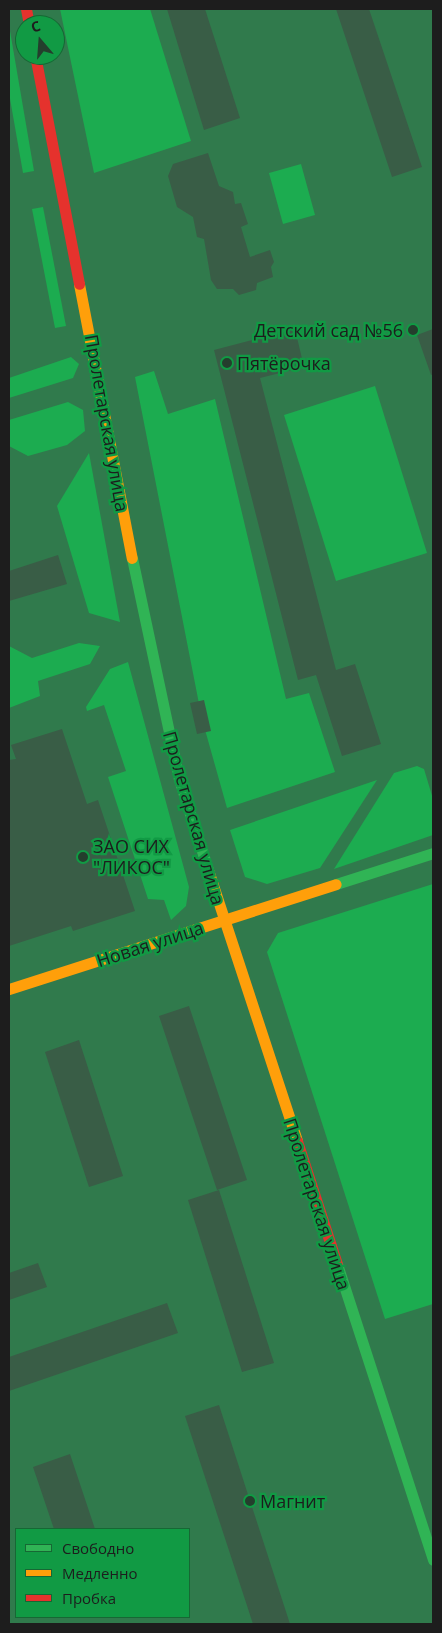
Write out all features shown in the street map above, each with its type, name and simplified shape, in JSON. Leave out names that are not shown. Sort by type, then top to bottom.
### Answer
[{"type":"main road","name":"Пролетарская улица","points":[[38,65],[149,643],[179,779],[433,1560]]},
{"type":"main road","name":"Новая улица","points":[[9,989],[433,853]]},
{"type":"green space","points":[[60,9],[150,9],[191,141],[94,173],[65,33],[65,15],[61,15]]},
{"type":"green space","points":[[9,25],[34,171],[23,173],[9,93]]},
{"type":"green space","points":[[301,164],[315,215],[283,224],[269,173]]},
{"type":"green space","points":[[43,207],[66,326],[55,328],[32,209]]},
{"type":"green space","points":[[71,357],[79,364],[73,378],[9,398],[9,378]]},
{"type":"green space","points":[[154,371],[168,414],[215,399],[286,699],[309,693],[335,772],[227,808],[202,719],[135,377]]},
{"type":"green space","points":[[375,386],[427,553],[336,581],[284,415]]},
{"type":"green space","points":[[68,402],[83,410],[85,431],[67,445],[28,456],[9,446],[9,420]]},
{"type":"green space","points":[[89,453],[120,622],[89,613],[57,506]]},
{"type":"green space","points":[[79,643],[100,646],[90,664],[38,681],[40,696],[9,708],[9,646],[32,658]]},
{"type":"green space","points":[[128,662],[189,887],[186,906],[171,920],[164,900],[148,899],[108,777],[126,771],[104,705],[87,711],[86,707],[110,669]]},
{"type":"green space","points":[[417,766],[424,769],[433,799],[433,835],[334,869],[394,773]]},
{"type":"green space","points":[[377,780],[320,868],[267,884],[245,877],[230,830]]},
{"type":"green space","points":[[433,884],[433,1304],[385,1319],[267,952],[278,933]]},
{"type":"building","points":[[167,9],[205,9],[240,118],[204,130]]},
{"type":"building","points":[[336,9],[369,9],[422,167],[392,177]]},
{"type":"building","points":[[208,153],[219,186],[233,192],[235,204],[241,203],[248,224],[241,227],[250,257],[270,250],[274,262],[271,267],[273,277],[257,283],[256,290],[239,295],[233,289],[217,289],[211,280],[204,239],[197,237],[193,217],[177,207],[168,176],[173,164]]},
{"type":"building","points":[[295,329],[304,367],[260,378],[336,670],[355,664],[381,744],[342,756],[316,675],[298,680],[214,350]]},
{"type":"building","points":[[433,329],[433,374],[431,375],[417,335]]},
{"type":"building","points":[[58,555],[67,584],[9,601],[9,571]]},
{"type":"building","points":[[204,700],[211,731],[197,734],[190,703]]},
{"type":"building","name":"ЗАО СИХ \"ЛИКОС\"","points":[[62,729],[87,804],[98,800],[135,911],[73,931],[71,926],[9,946],[9,760],[16,759],[11,745]]},
{"type":"building","points":[[189,1006],[247,1180],[217,1190],[159,1016]]},
{"type":"building","points":[[79,1040],[123,1176],[89,1187],[45,1052]]},
{"type":"building","points":[[219,1190],[274,1363],[242,1372],[188,1200]]},
{"type":"building","points":[[38,1263],[47,1287],[9,1300],[9,1273]]},
{"type":"building","points":[[167,1303],[178,1333],[9,1391],[9,1357]]},
{"type":"building","points":[[219,1405],[290,1624],[253,1624],[185,1416]]},
{"type":"building","points":[[70,1454],[95,1528],[54,1528],[33,1467]]},
{"type":"traffic: fast","points":[[132,558],[179,779],[208,870]]},
{"type":"traffic: fast","points":[[336,884],[433,853]]},
{"type":"traffic: fast","points":[[337,1264],[433,1560]]},
{"type":"traffic: slow","points":[[79,284],[132,558]]},
{"type":"traffic: slow","points":[[208,870],[297,1141]]},
{"type":"traffic: slow","points":[[9,989],[336,884]]},
{"type":"traffic: jam","points":[[26,9],[27,15]]},
{"type":"traffic: jam","points":[[37,65],[79,284]]},
{"type":"traffic: jam","points":[[297,1141],[337,1264]]},
{"type":"place","name":"Детский сад №56","points":[[413,330]]},
{"type":"place","name":"Пятёрочка","points":[[227,363]]},
{"type":"place","name":"ЗАО СИХ \"ЛИКОС\"","points":[[83,857]]},
{"type":"place","name":"Магнит","points":[[250,1501]]}]
